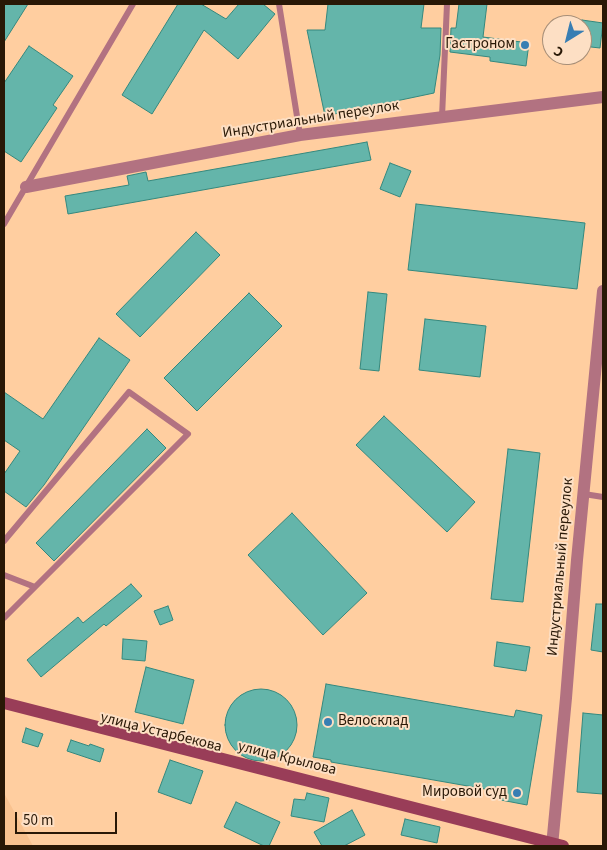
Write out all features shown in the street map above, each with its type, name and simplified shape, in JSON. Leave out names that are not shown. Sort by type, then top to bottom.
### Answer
[{"type":"main road","name":"улица Крылова","points":[[4,703],[552,846]]},
{"type":"main road","name":"улица Устарбекова","points":[[4,712],[552,846]]},
{"type":"street","name":"Индустриальный переулок","points":[[26,187],[300,134],[603,97]]},
{"type":"street","name":"Индустриальный переулок","points":[[552,846],[603,290]]},
{"type":"lane","points":[[4,224],[133,4]]},
{"type":"lane","points":[[279,4],[300,134]]},
{"type":"lane","points":[[442,117],[448,4]]},
{"type":"lane","points":[[4,541],[129,392],[188,434],[4,618]]},
{"type":"lane","points":[[584,494],[603,497]]},
{"type":"lane","points":[[4,575],[35,587]]},
{"type":"shaded area","points":[[4,793],[33,846],[4,846]]},
{"type":"building","points":[[4,4],[28,4],[4,42]]},
{"type":"building","points":[[178,4],[201,4],[226,19],[239,4],[263,4],[275,14],[238,59],[204,30],[152,114],[122,95]]},
{"type":"building","points":[[328,4],[424,4],[421,28],[441,28],[440,55],[434,93],[325,116],[307,30],[325,30]]},
{"type":"building","points":[[459,4],[487,4],[483,37],[529,43],[526,66],[490,61],[490,57],[450,52],[451,28],[456,28]]},
{"type":"building","points":[[592,21],[603,23],[600,48],[592,47]]},
{"type":"building","points":[[29,46],[73,76],[53,105],[57,108],[21,162],[4,151],[4,83]]},
{"type":"building","points":[[367,142],[371,160],[68,214],[65,196],[129,185],[127,176],[146,172],[148,181]]},
{"type":"building","points":[[390,163],[411,171],[400,197],[380,189]]},
{"type":"building","points":[[416,204],[585,223],[577,289],[408,270]]},
{"type":"building","points":[[196,232],[220,255],[140,337],[116,314]]},
{"type":"building","points":[[368,292],[387,294],[379,371],[360,369]]},
{"type":"building","points":[[249,293],[282,326],[197,411],[164,378]]},
{"type":"building","points":[[425,319],[486,326],[480,377],[419,370]]},
{"type":"building","points":[[99,338],[130,360],[44,485],[26,507],[4,491],[4,474],[20,451],[4,440],[4,392],[43,419]]},
{"type":"building","points":[[384,416],[475,502],[447,532],[356,445]]},
{"type":"building","points":[[147,429],[166,448],[54,561],[36,543]]},
{"type":"building","points":[[508,449],[540,453],[523,602],[491,599]]},
{"type":"building","points":[[292,513],[367,593],[323,635],[248,555]]},
{"type":"building","points":[[131,584],[142,596],[106,626],[104,624],[41,677],[27,660],[78,617],[83,623]]},
{"type":"building","points":[[596,604],[603,604],[603,652],[591,650]]},
{"type":"building","points":[[168,606],[173,620],[160,625],[154,611]]},
{"type":"building","points":[[123,639],[147,641],[145,661],[122,659]]},
{"type":"building","points":[[497,642],[530,647],[526,671],[494,666]]},
{"type":"building","points":[[146,667],[194,680],[183,724],[135,712]]},
{"type":"building","points":[[326,684],[514,717],[516,710],[542,715],[527,805],[501,800],[502,792],[331,762],[331,760],[313,757]]},
{"type":"building","points":[[261,689],[281,695],[291,705],[297,725],[291,745],[281,755],[261,761],[241,755],[231,745],[225,725],[231,705],[241,695]]},
{"type":"building","points":[[583,713],[603,715],[603,794],[577,792]]},
{"type":"building","points":[[26,728],[43,734],[38,747],[22,742]]},
{"type":"building","points":[[71,740],[104,749],[100,762],[67,751]]},
{"type":"building","points":[[170,760],[203,771],[191,804],[158,792]]},
{"type":"building","points":[[307,793],[329,798],[324,822],[291,816],[294,799],[305,800]]},
{"type":"building","points":[[236,802],[280,822],[269,846],[264,846],[224,827]]},
{"type":"building","points":[[352,810],[365,835],[344,846],[322,846],[314,832]]},
{"type":"building","points":[[405,819],[440,827],[437,843],[401,835]]},
{"type":"place","name":"Гастроном","points":[[525,45]]},
{"type":"place","name":"Велосклад","points":[[328,722]]},
{"type":"place","name":"Мировой суд","points":[[517,793]]}]
